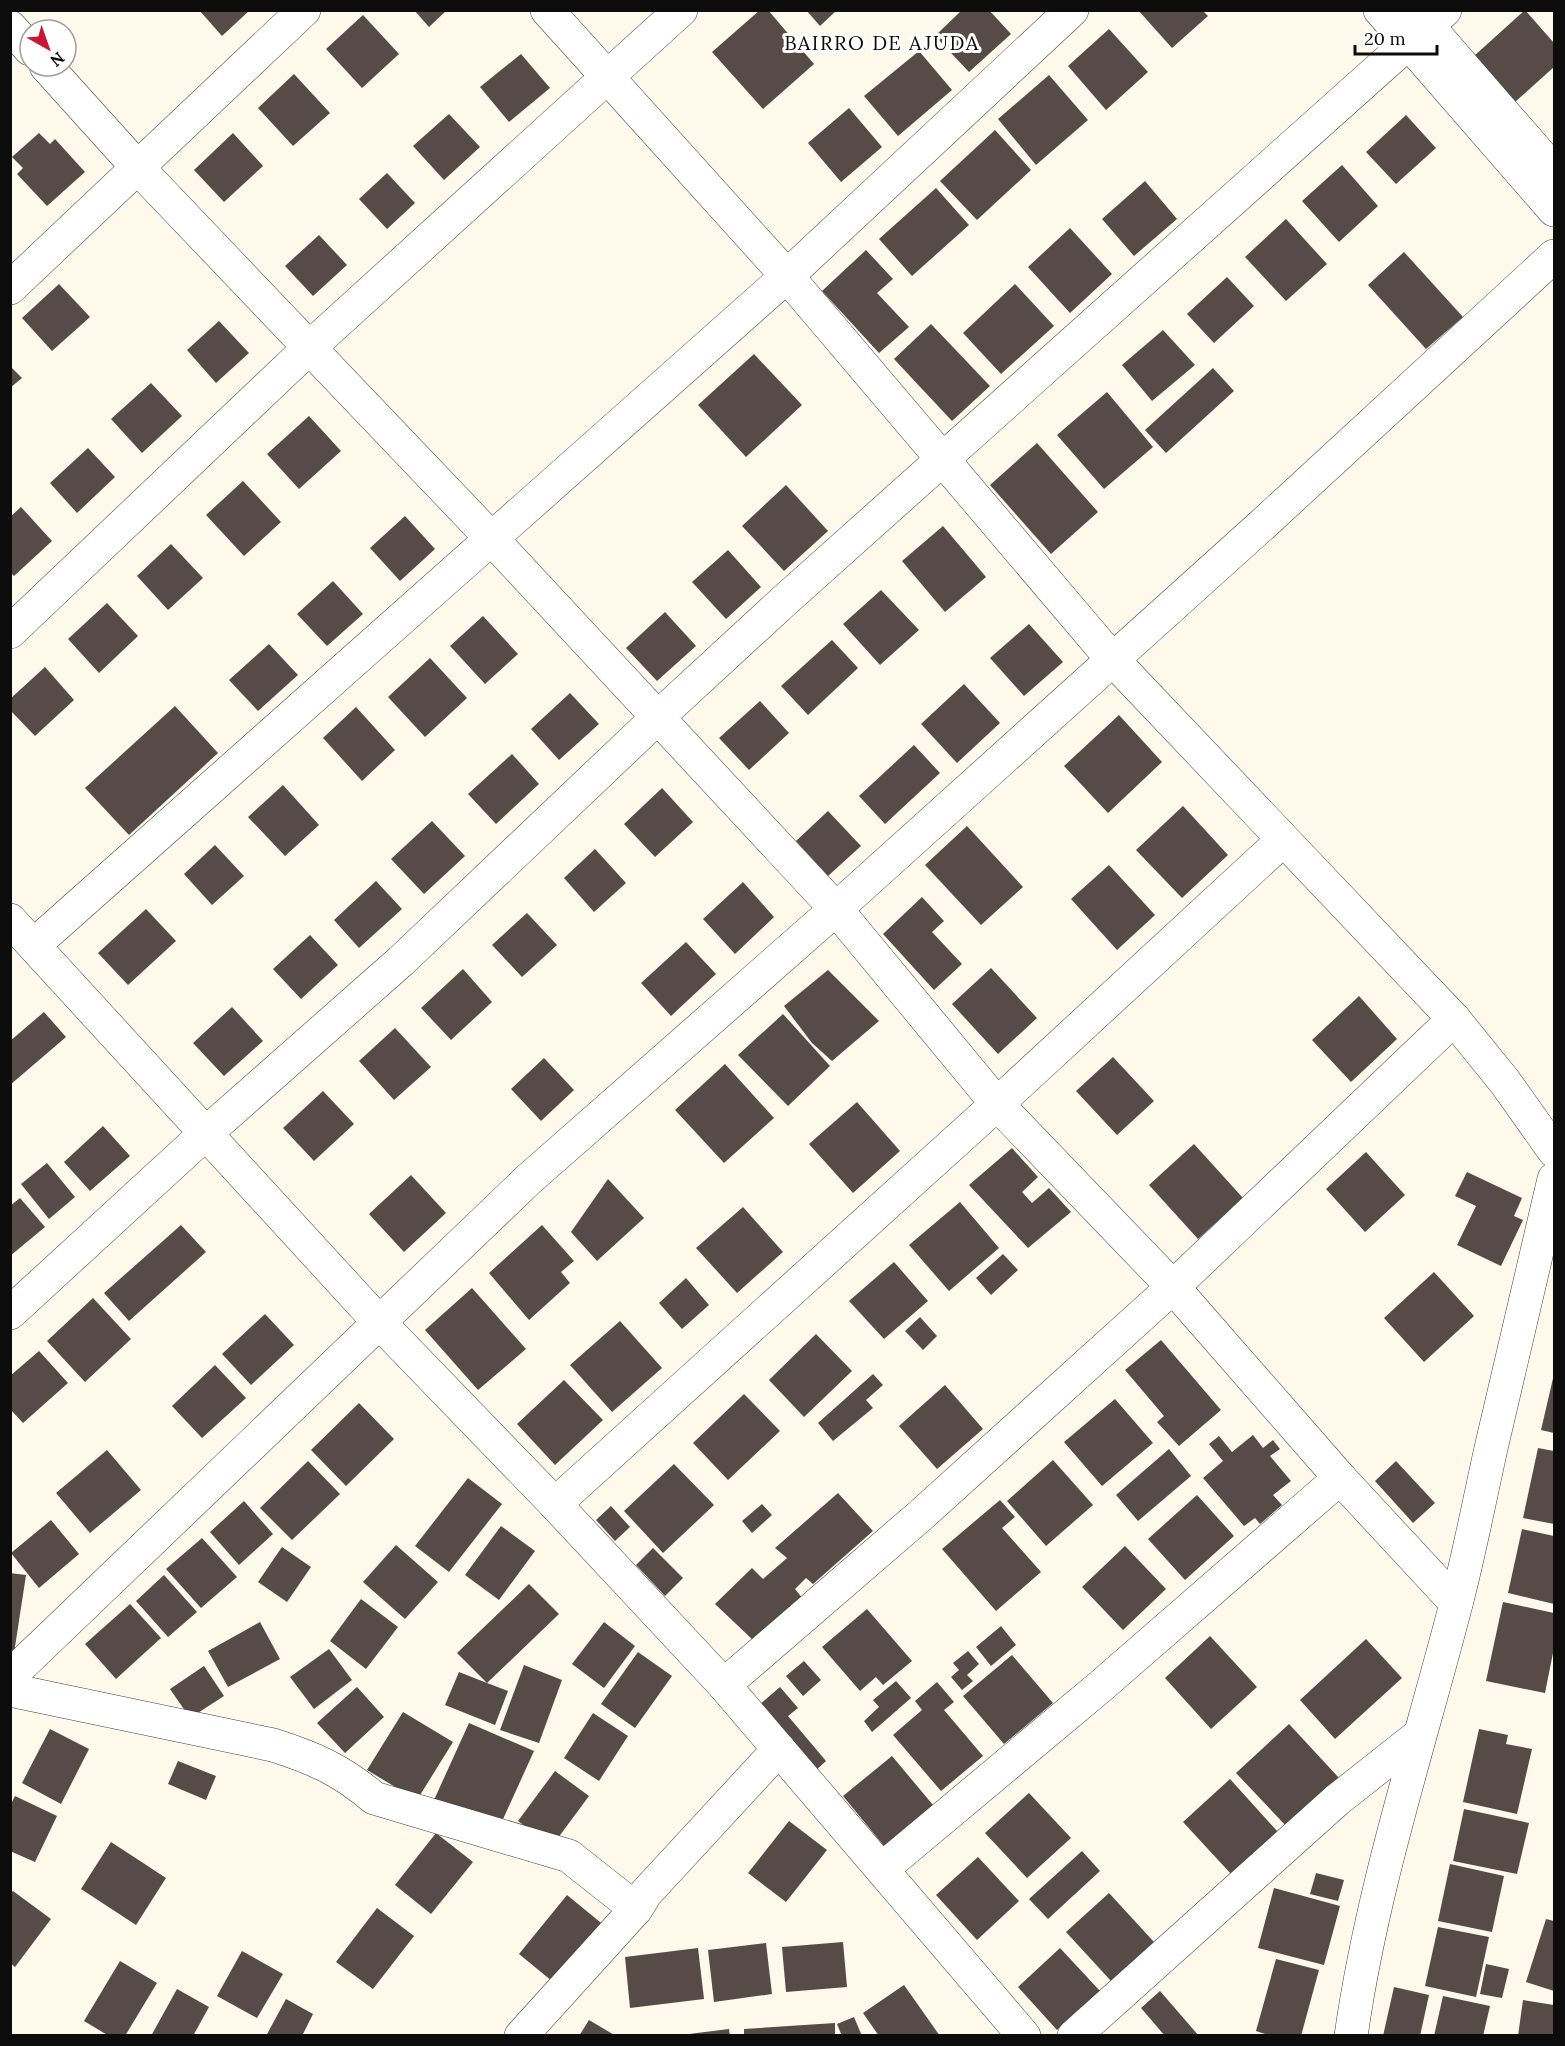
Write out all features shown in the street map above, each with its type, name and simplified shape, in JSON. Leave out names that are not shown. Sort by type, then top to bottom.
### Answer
[{"type":"street","points":[[10,288],[139,169],[304,10]]},
{"type":"street","points":[[547,10],[787,276],[1112,659],[1282,841],[1454,1019],[1505,1082],[1554,1152]]},
{"type":"street","points":[[10,632],[310,347],[609,78],[681,10]]},
{"type":"street","points":[[34,945],[787,276],[1072,10]]},
{"type":"street","points":[[1380,10],[1424,22],[1554,171]]},
{"type":"street","points":[[1424,22],[1554,210]]},
{"type":"street","points":[[10,1313],[205,1134],[401,960],[657,718],[942,459],[1273,166],[1424,22]]},
{"type":"street","points":[[57,78],[139,169],[492,539],[836,909],[997,1104],[1173,1287],[1340,1478],[1456,1603]]},
{"type":"street","points":[[10,1676],[529,1179],[836,909],[1262,525],[1554,256]]},
{"type":"street","points":[[555,1504],[997,1104],[1282,841]]},
{"type":"street","points":[[10,920],[378,1322],[555,1504],[724,1685],[1024,2036]]},
{"type":"street","points":[[724,1685],[921,1515],[1173,1287],[1454,1019]]},
{"type":"street","points":[[1351,2036],[1357,1992],[1379,1892],[1418,1736],[1456,1603],[1515,1338],[1554,1179]]},
{"type":"street","points":[[882,1869],[1101,1686],[1340,1478]]},
{"type":"street","points":[[10,1690],[273,1745],[314,1757],[350,1777],[374,1798],[569,1856],[636,1909]]},
{"type":"street","points":[[1074,2036],[1337,1800],[1418,1736]]},
{"type":"street","points":[[521,2036],[636,1909],[646,1893],[779,1749]]},
{"type":"building","points":[[199,10],[250,10],[222,36]]},
{"type":"building","points":[[414,10],[447,10],[429,27]]},
{"type":"building","points":[[760,10],[768,10],[814,64],[763,109],[712,52]]},
{"type":"building","points":[[806,10],[837,10],[820,26]]},
{"type":"building","points":[[962,10],[989,10],[1011,34],[969,72],[935,36]]},
{"type":"building","points":[[1138,10],[1202,10],[1208,16],[1172,48]]},
{"type":"building","points":[[1525,10],[1554,43],[1554,67],[1515,102],[1474,56]]},
{"type":"building","points":[[363,15],[399,54],[362,88],[326,49]]},
{"type":"building","points":[[1109,29],[1148,72],[1106,110],[1068,66]]},
{"type":"building","points":[[919,51],[952,90],[898,136],[864,96]]},
{"type":"building","points":[[521,54],[550,88],[509,122],[480,87]]},
{"type":"building","points":[[294,74],[330,113],[293,146],[258,108]]},
{"type":"building","points":[[1049,75],[1088,120],[1036,165],[998,119]]},
{"type":"building","points":[[849,108],[882,147],[841,182],[808,143]]},
{"type":"building","points":[[449,114],[480,147],[444,180],[413,146]]},
{"type":"building","points":[[1406,115],[1436,148],[1396,184],[1366,152]]},
{"type":"building","points":[[995,130],[1031,170],[977,220],[940,181]]},
{"type":"building","points":[[39,133],[50,144],[55,139],[85,172],[47,206],[17,174],[23,168],[12,157]]},
{"type":"building","points":[[233,133],[263,166],[224,202],[194,170]]},
{"type":"building","points":[[1342,165],[1378,206],[1339,242],[1302,201]]},
{"type":"building","points":[[387,173],[415,203],[387,229],[359,199]]},
{"type":"building","points":[[1145,181],[1177,219],[1134,256],[1102,219]]},
{"type":"building","points":[[936,188],[969,225],[912,276],[879,239]]},
{"type":"building","points":[[1286,219],[1327,264],[1286,301],[1245,257]]},
{"type":"building","points":[[1070,228],[1112,274],[1070,313],[1028,267]]},
{"type":"building","points":[[319,235],[347,265],[313,296],[285,266]]},
{"type":"building","points":[[866,250],[893,279],[877,293],[909,327],[879,353],[822,291]]},
{"type":"building","points":[[1404,252],[1463,317],[1426,349],[1368,285]]},
{"type":"building","points":[[1227,277],[1254,306],[1214,343],[1187,314]]},
{"type":"building","points":[[59,284],[90,317],[52,351],[22,318]]},
{"type":"building","points":[[1015,284],[1054,326],[1001,374],[963,333]]},
{"type":"building","points":[[219,321],[249,353],[216,383],[187,350]]},
{"type":"building","points":[[931,324],[990,386],[952,421],[894,359]]},
{"type":"building","points":[[1163,330],[1195,365],[1152,401],[1122,365]]},
{"type":"building","points":[[754,354],[802,405],[746,457],[698,405]]},
{"type":"building","points":[[10,366],[22,378],[10,388]]},
{"type":"building","points":[[1213,368],[1234,391],[1166,453],[1145,430]]},
{"type":"building","points":[[151,383],[182,416],[142,453],[111,419]]},
{"type":"building","points":[[1107,392],[1153,447],[1104,489],[1057,435]]},
{"type":"building","points":[[309,416],[341,451],[299,489],[267,454]]},
{"type":"building","points":[[1037,443],[1098,512],[1051,554],[990,485]]},
{"type":"building","points":[[88,448],[115,477],[77,513],[50,483]]},
{"type":"building","points":[[243,481],[281,522],[244,556],[206,515]]},
{"type":"building","points":[[786,485],[828,531],[784,571],[742,526]]},
{"type":"building","points":[[21,507],[52,541],[14,576],[10,572],[10,517]]},
{"type":"building","points":[[405,516],[435,549],[400,581],[370,548]]},
{"type":"building","points":[[943,526],[986,577],[945,612],[902,561]]},
{"type":"building","points":[[171,544],[203,578],[168,610],[137,576]]},
{"type":"building","points":[[728,550],[761,587],[726,619],[692,582]]},
{"type":"building","points":[[333,581],[363,614],[327,646],[297,614]]},
{"type":"building","points":[[881,590],[919,630],[880,665],[843,624]]},
{"type":"building","points":[[107,603],[138,636],[99,673],[68,639]]},
{"type":"building","points":[[665,612],[696,646],[657,681],[626,648]]},
{"type":"building","points":[[483,616],[518,654],[485,684],[450,646]]},
{"type":"building","points":[[1029,624],[1063,662],[1024,696],[990,658]]},
{"type":"building","points":[[832,640],[858,668],[808,715],[781,686]]},
{"type":"building","points":[[269,644],[298,675],[258,711],[229,680]]},
{"type":"building","points":[[430,658],[467,698],[425,737],[388,697]]},
{"type":"building","points":[[45,667],[74,700],[35,736],[10,710],[10,699]]},
{"type":"building","points":[[964,684],[1000,723],[957,763],[921,724]]},
{"type":"building","points":[[570,693],[599,724],[559,760],[531,729]]},
{"type":"building","points":[[760,701],[789,733],[749,770],[719,738]]},
{"type":"building","points":[[175,706],[218,753],[129,835],[85,788]]},
{"type":"building","points":[[356,707],[395,750],[362,781],[323,738]]},
{"type":"building","points":[[1119,715],[1162,762],[1108,813],[1064,766]]},
{"type":"building","points":[[914,745],[940,773],[885,824],[859,796]]},
{"type":"building","points":[[512,754],[539,784],[496,824],[468,794]]},
{"type":"building","points":[[283,785],[319,825],[285,856],[248,817]]},
{"type":"building","points":[[662,788],[693,822],[655,857],[624,824]]},
{"type":"building","points":[[1183,806],[1228,855],[1182,898],[1136,850]]},
{"type":"building","points":[[828,811],[861,846],[828,876],[796,841]]},
{"type":"building","points":[[432,821],[465,856],[424,894],[391,859]]},
{"type":"building","points":[[967,826],[1023,887],[981,925],[925,865]]},
{"type":"building","points":[[215,845],[244,876],[212,905],[184,874]]},
{"type":"building","points":[[595,849],[626,883],[594,912],[564,878]]},
{"type":"building","points":[[1109,865],[1155,915],[1117,950],[1071,899]]},
{"type":"building","points":[[376,881],[402,909],[359,948],[334,920]]},
{"type":"building","points":[[743,882],[774,917],[735,954],[703,919]]},
{"type":"building","points":[[922,897],[944,921],[932,932],[962,964],[934,990],[883,934]]},
{"type":"building","points":[[146,909],[176,941],[128,985],[98,953]]},
{"type":"building","points":[[527,913],[557,945],[522,977],[492,945]]},
{"type":"building","points":[[310,935],[338,965],[301,999],[273,969]]},
{"type":"building","points":[[686,942],[716,974],[671,1016],[641,983]]},
{"type":"building","points":[[991,968],[1037,1018],[998,1054],[952,1004]]},
{"type":"building","points":[[463,969],[492,1002],[451,1040],[421,1008]]},
{"type":"building","points":[[828,970],[879,1021],[832,1061],[812,1043],[784,1006]]},
{"type":"building","points":[[1359,996],[1397,1039],[1351,1082],[1312,1040]]},
{"type":"building","points":[[232,1007],[263,1041],[224,1076],[193,1043]]},
{"type":"building","points":[[44,1012],[66,1037],[10,1085],[10,1041]]},
{"type":"building","points":[[783,1014],[830,1066],[788,1106],[738,1055]]},
{"type":"building","points":[[395,1028],[431,1067],[394,1100],[359,1061]]},
{"type":"building","points":[[1113,1057],[1154,1101],[1117,1135],[1076,1091]]},
{"type":"building","points":[[544,1058],[574,1090],[541,1121],[511,1089]]},
{"type":"building","points":[[725,1064],[774,1118],[724,1163],[675,1110]]},
{"type":"building","points":[[323,1091],[354,1124],[314,1161],[283,1128]]},
{"type":"building","points":[[857,1102],[900,1151],[853,1193],[809,1144]]},
{"type":"building","points":[[103,1126],[130,1156],[90,1191],[64,1162]]},
{"type":"building","points":[[1194,1144],[1243,1198],[1198,1239],[1149,1185]]},
{"type":"building","points":[[1012,1148],[1038,1177],[1022,1192],[1032,1203],[1049,1188],[1071,1212],[1028,1248],[969,1185]]},
{"type":"building","points":[[1366,1152],[1405,1195],[1365,1232],[1326,1189]]},
{"type":"building","points":[[47,1163],[75,1197],[49,1219],[21,1184]]},
{"type":"building","points":[[1467,1172],[1522,1198],[1514,1216],[1523,1220],[1501,1266],[1457,1245],[1476,1206],[1455,1196]]},
{"type":"building","points":[[411,1175],[446,1213],[404,1252],[369,1214]]},
{"type":"building","points":[[608,1179],[644,1218],[597,1261],[571,1232]]},
{"type":"building","points":[[20,1198],[45,1227],[10,1256],[10,1206]]},
{"type":"building","points":[[960,1202],[999,1248],[949,1291],[909,1245]]},
{"type":"building","points":[[743,1207],[783,1252],[737,1293],[696,1248]]},
{"type":"building","points":[[181,1225],[206,1252],[129,1321],[104,1293]]},
{"type":"building","points":[[542,1225],[574,1261],[561,1272],[570,1283],[529,1320],[489,1273]]},
{"type":"building","points":[[1003,1254],[1018,1270],[991,1295],[976,1278]]},
{"type":"building","points":[[894,1262],[928,1301],[884,1339],[849,1301]]},
{"type":"building","points":[[1434,1272],[1474,1316],[1424,1362],[1384,1318]]},
{"type":"building","points":[[686,1278],[709,1305],[682,1329],[659,1303]]},
{"type":"building","points":[[472,1288],[526,1349],[478,1390],[425,1330]]},
{"type":"building","points":[[93,1298],[131,1339],[85,1382],[47,1341]]},
{"type":"building","points":[[265,1314],[294,1345],[251,1385],[222,1354]]},
{"type":"building","points":[[920,1317],[937,1336],[923,1350],[905,1331]]},
{"type":"building","points":[[620,1321],[662,1368],[612,1412],[570,1365]]},
{"type":"building","points":[[816,1334],[852,1371],[804,1417],[769,1380]]},
{"type":"building","points":[[1161,1340],[1221,1410],[1179,1446],[1157,1422],[1164,1416],[1125,1370]]},
{"type":"building","points":[[39,1351],[68,1383],[23,1423],[10,1409],[10,1376]]},
{"type":"building","points":[[215,1365],[246,1398],[202,1438],[172,1406]]},
{"type":"building","points":[[873,1374],[883,1385],[866,1400],[873,1408],[833,1441],[818,1423]]},
{"type":"building","points":[[1554,1374],[1554,1433],[1541,1430]]},
{"type":"building","points":[[564,1380],[603,1420],[555,1465],[517,1424]]},
{"type":"building","points":[[945,1385],[983,1429],[937,1469],[899,1426]]},
{"type":"building","points":[[744,1394],[780,1431],[728,1480],[693,1443]]},
{"type":"building","points":[[1115,1399],[1153,1443],[1102,1486],[1064,1442]]},
{"type":"building","points":[[359,1403],[394,1439],[346,1486],[311,1450]]},
{"type":"building","points":[[1253,1435],[1263,1448],[1273,1440],[1280,1449],[1270,1456],[1291,1481],[1273,1495],[1282,1505],[1260,1524],[1255,1518],[1244,1526],[1203,1478],[1223,1461],[1209,1444],[1219,1436],[1232,1452]]},
{"type":"building","points":[[1538,1448],[1554,1451],[1554,1524],[1523,1518]]},
{"type":"building","points":[[1169,1449],[1191,1476],[1138,1521],[1116,1495]]},
{"type":"building","points":[[107,1450],[141,1490],[90,1533],[56,1493]]},
{"type":"building","points":[[1053,1460],[1093,1505],[1046,1546],[1007,1501]]},
{"type":"building","points":[[308,1461],[340,1494],[292,1540],[260,1508]]},
{"type":"building","points":[[1396,1461],[1435,1503],[1413,1523],[1375,1481]]},
{"type":"building","points":[[674,1464],[714,1505],[663,1553],[624,1511]]},
{"type":"building","points":[[468,1478],[502,1504],[449,1572],[415,1546]]},
{"type":"building","points":[[838,1493],[873,1531],[813,1584],[806,1578],[795,1589],[803,1599],[754,1641],[715,1604],[752,1568],[763,1579],[787,1558],[775,1548]]},
{"type":"building","points":[[1197,1495],[1234,1536],[1185,1580],[1148,1539]]},
{"type":"building","points":[[1000,1500],[1015,1517],[1002,1528],[1041,1572],[996,1611],[942,1549]]},
{"type":"building","points":[[244,1501],[273,1534],[239,1565],[210,1532]]},
{"type":"building","points":[[762,1504],[772,1515],[752,1533],[742,1521]]},
{"type":"building","points":[[611,1506],[630,1527],[615,1541],[596,1520]]},
{"type":"building","points":[[51,1520],[79,1554],[39,1588],[11,1553]]},
{"type":"building","points":[[501,1526],[535,1551],[499,1600],[465,1575]]},
{"type":"building","points":[[1522,1529],[1554,1536],[1554,1604],[1508,1593]]},
{"type":"building","points":[[202,1538],[237,1577],[201,1608],[166,1569]]},
{"type":"building","points":[[396,1545],[438,1582],[405,1619],[363,1582]]},
{"type":"building","points":[[1125,1546],[1166,1589],[1123,1630],[1082,1587]]},
{"type":"building","points":[[282,1547],[311,1567],[287,1602],[258,1582]]},
{"type":"building","points":[[653,1548],[683,1578],[665,1596],[636,1565]]},
{"type":"building","points":[[10,1573],[26,1575],[13,1660],[10,1660]]},
{"type":"building","points":[[164,1575],[197,1612],[168,1637],[136,1601]]},
{"type":"building","points":[[529,1584],[559,1614],[487,1683],[457,1653]]},
{"type":"building","points":[[361,1599],[398,1627],[366,1669],[330,1641]]},
{"type":"building","points":[[1503,1602],[1554,1613],[1554,1648],[1545,1693],[1486,1681]]},
{"type":"building","points":[[130,1604],[161,1638],[116,1679],[85,1644]]},
{"type":"building","points":[[867,1609],[912,1661],[883,1685],[876,1677],[860,1691],[822,1647]]},
{"type":"building","points":[[260,1622],[280,1659],[228,1687],[208,1651]]},
{"type":"building","points":[[604,1622],[635,1646],[604,1688],[572,1664]]},
{"type":"building","points":[[1001,1626],[1016,1645],[991,1666],[976,1647]]},
{"type":"building","points":[[1210,1636],[1257,1687],[1211,1729],[1165,1678]]},
{"type":"building","points":[[1366,1639],[1402,1678],[1335,1739],[1300,1700]]},
{"type":"building","points":[[329,1649],[352,1680],[314,1709],[290,1677]]},
{"type":"building","points":[[968,1651],[979,1664],[967,1675],[973,1681],[962,1690],[951,1677],[959,1670],[953,1663]]},
{"type":"building","points":[[638,1652],[672,1676],[635,1728],[601,1704]]},
{"type":"building","points":[[1012,1655],[1053,1703],[1004,1744],[963,1696]]},
{"type":"building","points":[[804,1661],[821,1680],[803,1696],[786,1676]]},
{"type":"building","points":[[524,1665],[562,1680],[539,1743],[500,1730]]},
{"type":"building","points":[[204,1666],[224,1696],[190,1718],[170,1689]]},
{"type":"building","points":[[459,1672],[508,1691],[495,1725],[445,1705]]},
{"type":"building","points":[[896,1681],[911,1698],[872,1732],[864,1721],[879,1707],[873,1700]]},
{"type":"building","points":[[937,1682],[954,1702],[944,1710],[983,1756],[941,1791],[893,1735],[922,1710],[915,1701]]},
{"type":"building","points":[[357,1687],[384,1717],[345,1753],[317,1723]]},
{"type":"building","points":[[780,1687],[798,1708],[788,1716],[826,1761],[815,1771],[758,1706]]},
{"type":"building","points":[[403,1712],[453,1742],[417,1800],[367,1770]]},
{"type":"building","points":[[593,1713],[628,1736],[599,1781],[564,1758]]},
{"type":"building","points":[[469,1723],[534,1751],[499,1828],[434,1800]]},
{"type":"building","points":[[1289,1724],[1340,1779],[1287,1827],[1236,1773]]},
{"type":"building","points":[[50,1729],[89,1749],[61,1804],[22,1783]]},
{"type":"building","points":[[1479,1729],[1508,1735],[1506,1744],[1532,1749],[1517,1814],[1463,1802]]},
{"type":"building","points":[[892,1756],[933,1805],[884,1846],[843,1796]]},
{"type":"building","points":[[178,1761],[216,1776],[206,1800],[168,1784]]},
{"type":"building","points":[[555,1771],[589,1796],[552,1846],[518,1821]]},
{"type":"building","points":[[1230,1779],[1278,1832],[1232,1875],[1183,1822]]},
{"type":"building","points":[[1029,1793],[1071,1838],[1027,1878],[985,1833]]},
{"type":"building","points":[[15,1796],[57,1816],[35,1862],[10,1851],[10,1806]]},
{"type":"building","points":[[1464,1809],[1529,1823],[1517,1874],[1453,1861]]},
{"type":"building","points":[[789,1821],[827,1850],[786,1902],[748,1873]]},
{"type":"building","points":[[436,1833],[473,1862],[431,1914],[395,1885]]},
{"type":"building","points":[[111,1842],[166,1878],[136,1925],[81,1889]]},
{"type":"building","points":[[1082,1851],[1100,1871],[1048,1919],[1029,1899]]},
{"type":"building","points":[[978,1857],[1019,1901],[977,1940],[936,1895]]},
{"type":"building","points":[[1450,1864],[1504,1876],[1492,1932],[1438,1921]]},
{"type":"building","points":[[1316,1873],[1344,1880],[1338,1901],[1310,1894]]},
{"type":"building","points":[[1274,1888],[1340,1906],[1324,1965],[1258,1948]]},
{"type":"building","points":[[13,1891],[51,1919],[15,1967],[10,1963],[10,1894]]},
{"type":"building","points":[[1109,1893],[1154,1942],[1111,1981],[1066,1932]]},
{"type":"building","points":[[567,1895],[606,1927],[558,1986],[519,1954]]},
{"type":"building","points":[[377,1908],[414,1936],[373,1989],[336,1962]]},
{"type":"building","points":[[1546,1919],[1554,1921],[1554,1991],[1526,1982]]},
{"type":"building","points":[[1438,1927],[1489,1937],[1476,1997],[1425,1986]]},
{"type":"building","points":[[843,1942],[847,1987],[786,1992],[782,1947]]},
{"type":"building","points":[[766,1943],[772,1994],[714,2002],[708,1950]]},
{"type":"building","points":[[698,1948],[704,1999],[630,2008],[625,1957]]},
{"type":"building","points":[[1060,1948],[1100,1991],[1057,2030],[1018,1987]]},
{"type":"building","points":[[242,1951],[283,1974],[257,2018],[217,1996]]},
{"type":"building","points":[[1276,1959],[1319,1970],[1301,2036],[1271,2036],[1256,2031]]},
{"type":"building","points":[[120,1961],[157,1983],[125,2036],[109,2036],[84,2021]]},
{"type":"building","points":[[1486,1964],[1509,1969],[1502,1998],[1480,1994]]},
{"type":"building","points":[[904,1985],[940,2036],[879,2036],[863,2013]]},
{"type":"building","points":[[1394,1987],[1429,1995],[1420,2036],[1383,2036]]},
{"type":"building","points":[[177,1989],[209,2007],[193,2036],[151,2036]]},
{"type":"building","points":[[1160,1991],[1199,2036],[1165,2036],[1141,2008]]},
{"type":"building","points":[[1443,1996],[1490,2006],[1483,2036],[1434,2036]]},
{"type":"building","points":[[286,1999],[313,2014],[302,2036],[266,2036]]},
{"type":"building","points":[[1523,2000],[1554,2005],[1554,2036],[1518,2036]]},
{"type":"building","points":[[854,2017],[862,2036],[842,2036],[837,2024]]},
{"type":"building","points":[[589,2020],[616,2036],[579,2036]]},
{"type":"building","points":[[835,2023],[835,2036],[744,2036],[744,2029]]},
{"type":"building","points":[[729,2029],[730,2036],[689,2036],[689,2034]]},
{"type":"district","name":"BAIRRO DE AJUDA","points":[[882,43]]}]
